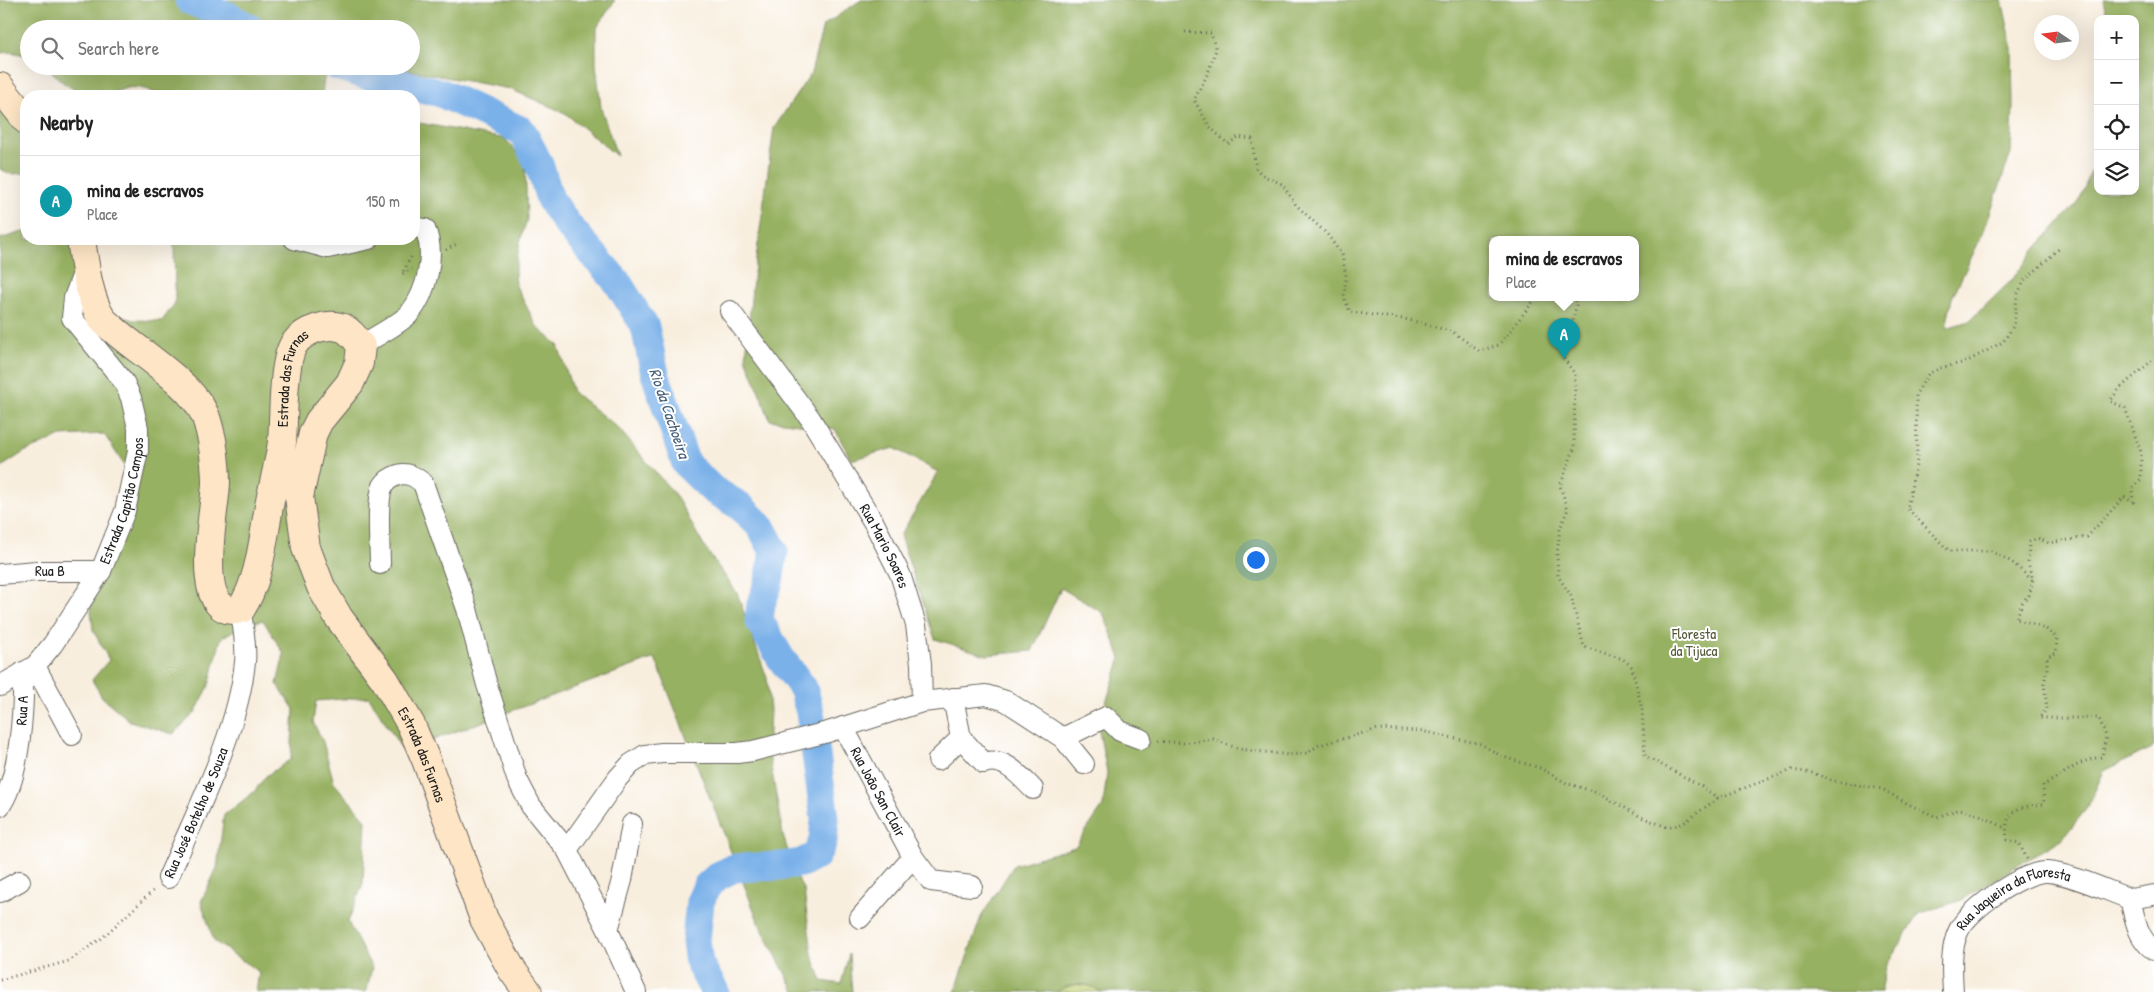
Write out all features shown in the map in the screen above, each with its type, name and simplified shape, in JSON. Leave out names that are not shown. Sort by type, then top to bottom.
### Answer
[{"type":"main road","points":[[0,86],[20,112]]},
{"type":"main road","points":[[82,245],[85,268],[96,310],[102,319],[176,381],[195,400],[204,414],[212,441],[216,481],[211,542],[210,586],[218,604],[226,609],[234,610],[241,608]]},
{"type":"main road","name":"Estrada das Furnas","points":[[241,608],[248,599],[256,575],[282,444],[288,364],[294,345],[306,333],[323,326],[345,329],[355,337],[361,346],[359,363],[350,383],[319,421],[312,433],[299,497],[306,548],[321,587],[339,618],[384,680],[411,725],[426,760],[484,919],[515,981],[528,992]]},
{"type":"street","points":[[361,346],[409,314],[424,286],[430,258],[429,239],[425,228],[420,228]]},
{"type":"street","points":[[317,245],[328,248],[342,245]]},
{"type":"street","name":"Estrada Capitão Campos","points":[[0,686],[29,669],[53,644],[101,571],[125,511],[138,451],[138,428],[131,398],[124,382],[72,318],[74,298],[85,268]]},
{"type":"street","name":"Rua Mario Soares","points":[[730,312],[802,407],[874,523],[900,574],[916,625],[921,664],[922,702]]},
{"type":"street","points":[[380,564],[380,496],[383,485],[393,477],[404,474],[413,476],[423,483],[467,609],[487,685],[517,779],[531,806],[567,850],[608,930],[636,992]]},
{"type":"street","name":"Rua B","points":[[0,574],[37,571],[101,571]]},
{"type":"street","name":"Rua José Botelho de Souza","points":[[168,878],[217,764],[238,701],[246,660],[241,608]]},
{"type":"street","points":[[29,669],[72,735]]},
{"type":"street","name":"Rua A","points":[[0,806],[8,795],[13,781],[29,669]]},
{"type":"street","points":[[567,850],[618,778],[631,764],[645,755],[662,753],[737,753],[780,745],[922,702],[986,695],[1006,701],[1063,738],[1084,764]]},
{"type":"street","points":[[953,698],[961,738],[984,763],[991,761],[1011,767],[1033,789]]},
{"type":"street","points":[[1063,738],[1106,717],[1120,731],[1141,739]]},
{"type":"street","name":"Rua João San Clair","points":[[836,729],[913,857],[930,881],[972,886]]},
{"type":"street","points":[[938,760],[961,738]]},
{"type":"street","points":[[608,930],[622,880],[632,824]]},
{"type":"street","points":[[860,918],[913,857]]},
{"type":"street","name":"Rua Jaqueira da Floresta","points":[[1953,992],[1953,951],[1961,927],[1966,918],[2008,886],[2032,874],[2046,872],[2060,874],[2130,899]]},
{"type":"street","points":[[0,892],[20,881]]},
{"type":"street","points":[[2154,895],[2130,899],[2141,936],[2146,944],[2154,950]]},
{"type":"path","points":[[1185,32],[1212,34],[1216,50],[1208,73],[1194,100],[1210,127],[1228,144],[1238,137],[1252,138],[1256,169],[1264,176],[1282,184],[1296,205],[1332,241],[1342,255],[1346,276],[1344,297],[1350,312],[1410,320],[1453,332],[1478,351],[1500,345],[1534,301]]},
{"type":"path","points":[[2033,580],[2012,562],[1991,551],[1949,551],[1907,508],[1917,460],[1915,428],[1916,394],[1928,374],[1940,368],[1966,362],[2003,342],[2014,324],[2017,295],[2025,280],[2060,247]]},
{"type":"path","points":[[1576,301],[1578,302],[1564,359],[1575,374],[1574,448],[1560,486],[1568,509],[1560,529],[1557,554],[1558,576],[1571,596],[1584,647],[1623,659],[1632,667],[1642,709],[1644,756],[1701,786],[1718,798]]},
{"type":"path","points":[[2032,874],[2030,865],[2019,843],[2007,840],[2005,828],[2010,816],[2020,807],[2044,804],[2043,785],[2059,778],[2087,759],[2102,758],[2106,736],[2099,718],[2039,718],[2046,709],[2044,683],[2047,657],[2056,653],[2057,638],[2046,629],[2016,619],[2023,601],[2030,595],[2033,580],[2028,562],[2029,542],[2037,538],[2049,543],[2087,537],[2124,497],[2133,502],[2132,488],[2141,479],[2141,452],[2125,408],[2110,401],[2120,388],[2154,359]]},
{"type":"path","points":[[1141,739],[1183,743],[1213,739],[1239,749],[1288,755],[1307,753],[1319,745],[1378,729],[1399,729],[1481,744],[1503,757],[1540,768],[1568,784],[1597,792],[1640,817],[1667,827],[1682,824],[1718,798],[1792,770],[1813,773],[1834,781],[1882,789],[1936,817],[1960,809],[1980,815],[2005,828]]},
{"type":"path","name":"Rua José Botelho de Souza","points":[[0,980],[69,961],[102,938],[168,878]]},
{"type":"green space","points":[[0,0],[615,0],[596,29],[596,64],[601,108],[617,156],[565,113],[510,89],[420,72],[420,20],[20,20],[20,54],[11,52],[0,53]]},
{"type":"green space","name":"Floresta da Tijuca","points":[[861,0],[2002,0],[2012,45],[2013,107],[2011,153],[1983,233],[1952,298],[1946,328],[1969,321],[2012,280],[2036,248],[2079,201],[2094,165],[2094,195],[2139,195],[2139,15],[2106,15],[2103,0],[2154,0],[2154,747],[2104,771],[2087,808],[2062,839],[1959,901],[1918,914],[1886,967],[1881,992],[1101,992],[1096,988],[1079,984],[1056,992],[955,992],[981,917],[1014,865],[1075,847],[1103,806],[1107,772],[1098,726],[1121,658],[1103,613],[1061,588],[1032,651],[986,655],[935,639],[900,536],[938,472],[894,448],[851,460],[835,429],[770,420],[746,358],[752,288],[774,128],[811,73],[823,26]]},
{"type":"green space","points":[[0,73],[20,94],[20,173],[11,174],[0,169]]},
{"type":"green space","points":[[55,75],[325,75],[322,90],[148,90],[125,88],[120,90],[75,90]]},
{"type":"green space","points":[[420,123],[505,139],[525,161],[527,219],[520,242],[515,271],[516,286],[537,327],[558,345],[573,392],[618,428],[676,496],[705,548],[737,593],[767,678],[770,710],[768,749],[783,835],[794,871],[804,891],[812,954],[822,981],[841,984],[849,954],[852,992],[795,992],[759,923],[655,658],[403,751],[369,697],[316,701],[313,722],[323,742],[334,783],[366,820],[363,883],[348,922],[372,968],[366,992],[256,992],[259,972],[214,941],[201,902],[217,868],[224,815],[254,792],[266,776],[291,759],[294,709],[277,684],[284,654],[263,620],[240,627],[221,638],[209,686],[195,713],[173,734],[130,721],[102,697],[92,680],[109,660],[93,630],[89,591],[92,561],[108,545],[128,471],[104,434],[61,436],[24,452],[0,468],[0,239],[20,233],[20,245],[95,245],[98,277],[110,313],[133,320],[162,321],[175,303],[174,245],[420,245]]},
{"type":"green space","points":[[1069,984],[1093,986],[1101,992],[1056,992]]},
{"type":"waterway","name":"Rio da Cachoeira","points":[[189,0],[235,20]]},
{"type":"waterway","name":"Rio da Cachoeira","points":[[365,75],[441,93],[522,131],[539,164],[550,199],[567,224],[618,283],[645,327],[655,374],[686,464],[713,490],[740,506],[761,527],[774,551],[769,582],[761,604],[759,620],[780,657],[803,688],[810,712],[825,819],[823,841],[816,856],[801,863],[734,868],[718,876],[707,886],[700,902],[696,941],[699,963],[715,992]]},
{"type":"place","name":"mina de escravos","points":[[1564,359]]}]
